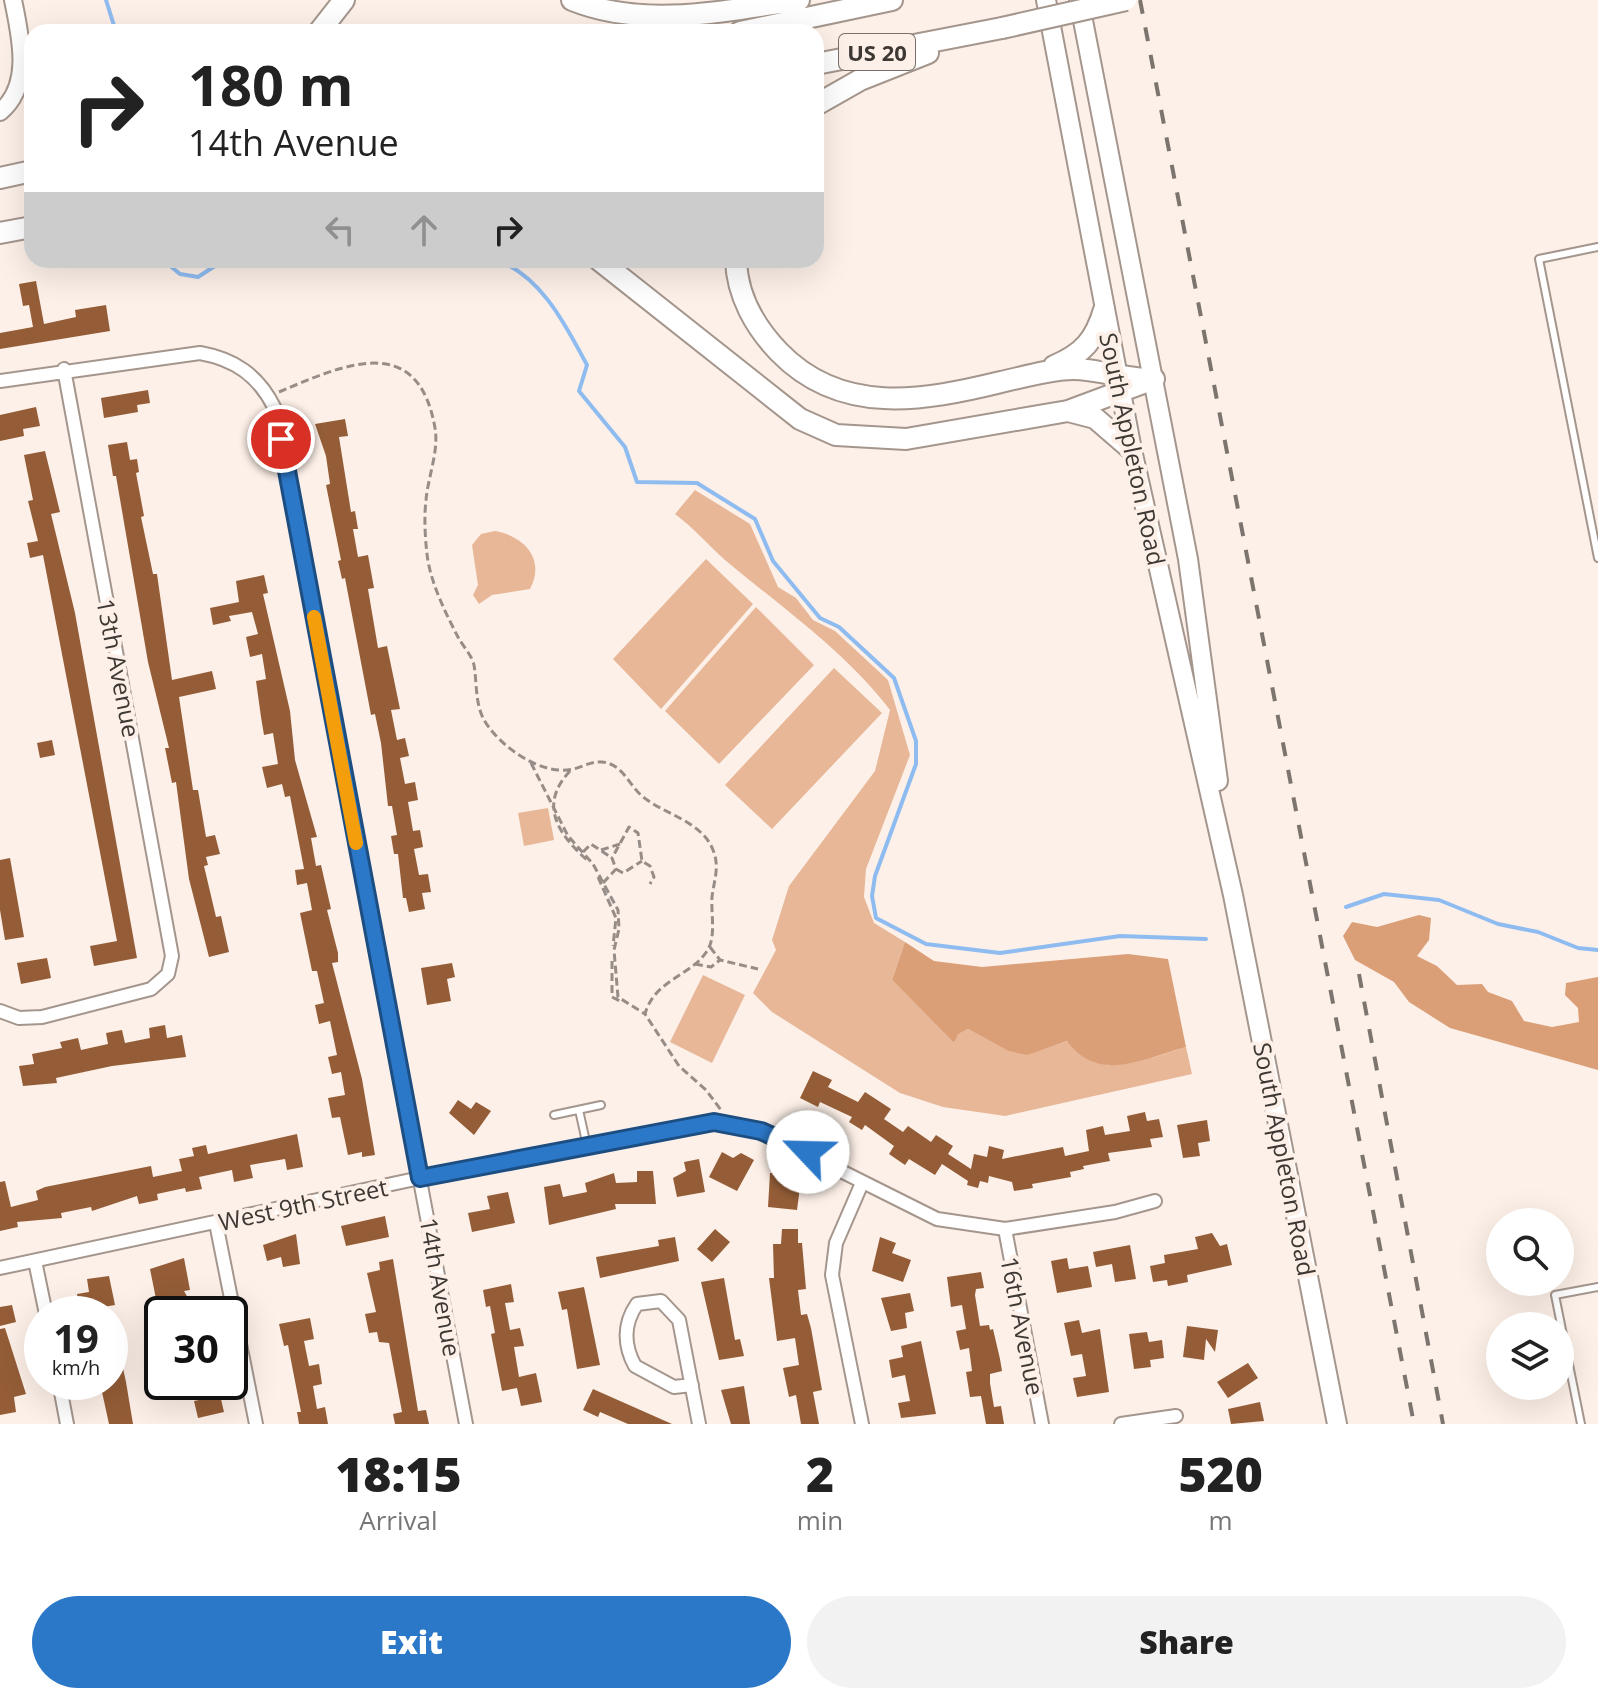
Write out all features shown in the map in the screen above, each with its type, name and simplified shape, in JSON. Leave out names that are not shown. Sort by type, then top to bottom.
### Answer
[{"type":"main road","points":[[325,24],[344,0]]},
{"type":"main road","points":[[572,0],[593,8],[647,16],[799,0]]},
{"type":"main road","name":"US 20","points":[[778,24],[892,0]]},
{"type":"main road","name":"South Appleton Road","points":[[1046,0],[1132,450],[1233,895],[1337,1424]]},
{"type":"main road","name":"South Appleton Road","points":[[1079,0],[1188,559],[1233,895]]},
{"type":"main road","name":"US 20","points":[[824,63],[964,37],[1126,0]]},
{"type":"main road","points":[[824,100],[860,80],[964,37]]},
{"type":"main road","points":[[0,178],[24,173]]},
{"type":"main road","points":[[0,187],[24,182]]},
{"type":"main road","points":[[0,233],[24,228]]},
{"type":"main road","points":[[0,241],[24,240]]},
{"type":"main road","points":[[609,268],[800,419],[836,435],[906,439],[1068,411],[1120,384],[1154,379]]},
{"type":"main road","points":[[738,268],[744,298],[767,340],[811,378],[842,393],[885,401],[935,398],[1028,376],[1074,369],[1120,384]]},
{"type":"main road","points":[[1028,376],[1077,355],[1090,343],[1104,310]]},
{"type":"main road","points":[[1068,411],[1095,418],[1132,450]]},
{"type":"street","points":[[0,112],[14,92],[23,53],[13,0]]},
{"type":"street","points":[[0,381],[64,369],[200,353],[216,356],[246,371],[268,396]]},
{"type":"street","name":"13th Avenue","points":[[0,1011],[19,1018],[42,1017],[127,996],[160,984],[170,968],[171,944],[64,369]]},
{"type":"street","name":"14th Avenue","points":[[268,396],[284,454],[466,1424]]},
{"type":"street","name":"West 9th Street","points":[[0,1268],[420,1178],[714,1122],[761,1131],[937,1219],[1005,1229],[1115,1212],[1155,1201]]},
{"type":"street","points":[[862,1183],[836,1243],[832,1275],[862,1424]]},
{"type":"street","points":[[216,1223],[256,1424]]},
{"type":"street","name":"16th Avenue","points":[[1005,1229],[1042,1424]]},
{"type":"street","points":[[35,1261],[42,1296]]},
{"type":"street","points":[[692,1385],[674,1387],[635,1366],[626,1336],[627,1322],[637,1304],[661,1301],[675,1312],[692,1385],[699,1424]]},
{"type":"street","points":[[62,1400],[67,1424]]},
{"type":"street","points":[[1121,1424],[1176,1416]]},
{"type":"lane","points":[[1598,247],[1539,259],[1598,558]]},
{"type":"lane","points":[[554,1115],[601,1105]]},
{"type":"lane","points":[[579,1110],[587,1146]]},
{"type":"lane","points":[[1581,1424],[1555,1295],[1598,1287]]},
{"type":"path","points":[[268,396],[317,376],[381,362],[398,365],[411,374],[436,429],[425,501],[427,557],[443,601],[474,663],[475,690],[483,717],[493,733],[538,766],[571,770],[602,762],[618,767],[641,796],[692,827],[713,848],[718,873],[712,895],[710,946],[695,964],[670,978],[648,1002],[645,1014]]},
{"type":"path","points":[[528,759],[568,836],[603,883],[618,910],[614,980],[618,997],[628,1005]]},
{"type":"path","points":[[571,770],[558,784],[552,800],[557,824],[592,864],[616,918],[612,997],[645,1014],[679,1066],[706,1090],[733,1126]]},
{"type":"path","points":[[612,858],[629,827],[638,833],[642,861],[650,866],[654,877],[650,884]]},
{"type":"path","points":[[582,852],[591,844],[612,858],[616,869],[623,873],[642,861]]},
{"type":"path","points":[[601,850],[620,844]]},
{"type":"path","points":[[603,883],[616,869]]},
{"type":"path","points":[[710,946],[720,960],[758,969]]},
{"type":"path","points":[[695,964],[711,967],[720,960]]},
{"type":"shaded area","points":[[695,490],[750,524],[778,587],[796,598],[813,620],[835,631],[888,680],[910,755],[866,869],[864,897],[874,923],[905,942],[892,980],[954,1043],[957,1034],[968,1029],[1008,1051],[1027,1054],[1068,1041],[1080,1054],[1107,1065],[1138,1061],[1186,1047],[1192,1074],[1005,1116],[943,1107],[900,1093],[772,1012],[753,993],[776,950],[772,940],[789,886],[875,771],[890,710],[833,649],[725,560],[675,514]]},
{"type":"shaded area","points":[[495,531],[515,538],[529,551],[534,559],[534,578],[530,589],[492,595],[479,604],[473,595],[478,585],[472,545],[481,534]]},
{"type":"shaded area","points":[[706,559],[753,604],[661,709],[613,659]]},
{"type":"shaded area","points":[[756,607],[814,665],[719,764],[665,711]]},
{"type":"shaded area","points":[[834,668],[882,713],[772,829],[725,785]]},
{"type":"shaded area","points":[[548,808],[554,840],[524,846],[518,813]]},
{"type":"shaded area","points":[[1419,915],[1431,918],[1429,940],[1417,956],[1437,966],[1457,985],[1482,984],[1488,992],[1512,1001],[1524,1021],[1552,1027],[1579,1022],[1578,1008],[1565,995],[1566,983],[1598,977],[1598,1070],[1450,1028],[1409,1002],[1394,982],[1355,960],[1343,936],[1352,922],[1377,927]]},
{"type":"shaded area","points":[[905,942],[934,961],[982,967],[1128,954],[1168,959],[1186,1047],[1138,1062],[1107,1065],[1093,1062],[1067,1041],[1027,1055],[1008,1051],[968,1029],[958,1034],[954,1043],[892,980]]},
{"type":"shaded area","points":[[703,975],[745,995],[712,1063],[670,1042]]},
{"type":"building","points":[[36,281],[44,324],[76,317],[75,310],[106,305],[110,331],[0,349],[0,333],[33,327],[29,305],[23,306],[19,284]]},
{"type":"building","points":[[148,390],[150,403],[137,405],[138,412],[104,418],[101,398]]},
{"type":"building","points":[[36,407],[40,426],[23,429],[24,436],[0,441],[0,415]]},
{"type":"building","points":[[345,419],[348,436],[339,437],[351,512],[355,511],[358,529],[353,529],[358,557],[368,555],[374,588],[368,589],[378,648],[387,646],[400,709],[391,710],[397,740],[405,738],[409,756],[400,758],[405,784],[415,782],[418,800],[408,802],[413,831],[420,830],[423,847],[414,849],[419,875],[428,874],[431,892],[422,893],[425,909],[409,912],[406,898],[403,898],[398,854],[394,854],[391,836],[397,835],[392,806],[388,806],[381,743],[375,714],[371,715],[345,578],[342,579],[338,561],[341,560],[326,485],[330,484],[326,456],[315,424]]},
{"type":"building","points":[[127,442],[130,460],[137,459],[139,472],[136,473],[144,516],[141,517],[153,574],[157,574],[172,680],[212,671],[216,689],[179,697],[193,790],[198,790],[206,837],[215,835],[220,854],[206,857],[208,865],[204,866],[216,917],[221,916],[229,952],[209,957],[189,879],[176,782],[172,783],[165,748],[169,748],[148,662],[108,445]]},
{"type":"building","points":[[45,451],[60,512],[51,514],[75,613],[137,958],[94,966],[90,946],[117,941],[43,555],[30,558],[27,543],[38,541],[28,501],[33,500],[24,455]]},
{"type":"building","points":[[264,575],[268,593],[263,594],[290,711],[295,760],[317,837],[311,838],[316,866],[321,865],[331,909],[327,910],[338,953],[338,962],[332,963],[362,1079],[375,1155],[362,1157],[362,1152],[348,1155],[340,1117],[332,1118],[328,1098],[345,1095],[341,1072],[332,1074],[328,1057],[337,1055],[330,1021],[319,1024],[315,1005],[324,1003],[317,971],[312,971],[300,913],[312,910],[307,883],[297,885],[295,870],[304,869],[290,796],[285,797],[282,784],[267,788],[262,767],[278,764],[273,733],[264,735],[261,717],[256,681],[266,679],[262,654],[250,657],[246,637],[258,634],[252,612],[229,616],[231,621],[213,625],[210,608],[239,602],[236,581]]},
{"type":"building","points":[[52,740],[55,755],[40,758],[37,743]]},
{"type":"building","points":[[10,858],[24,937],[5,940],[0,910],[0,860]]},
{"type":"building","points":[[47,958],[51,978],[21,984],[17,963]]},
{"type":"building","points":[[452,963],[455,977],[447,979],[451,1001],[427,1005],[421,968]]},
{"type":"building","points":[[165,1025],[167,1038],[182,1035],[186,1057],[112,1066],[56,1078],[57,1083],[23,1086],[19,1066],[34,1064],[32,1054],[62,1048],[60,1042],[78,1038],[81,1050],[108,1044],[106,1033],[122,1030],[125,1043],[150,1038],[149,1028]]},
{"type":"building","points":[[813,1071],[832,1080],[828,1087],[858,1102],[865,1092],[891,1109],[884,1119],[903,1132],[908,1126],[931,1142],[936,1135],[953,1146],[948,1154],[971,1169],[974,1154],[987,1157],[989,1146],[1004,1150],[1002,1159],[1063,1147],[1065,1156],[1089,1151],[1086,1130],[1103,1126],[1105,1135],[1130,1131],[1127,1116],[1145,1112],[1147,1121],[1159,1119],[1163,1137],[1150,1139],[1152,1147],[1108,1153],[1110,1161],[1083,1166],[1084,1169],[1070,1172],[1071,1177],[1032,1184],[1033,1188],[1014,1191],[1012,1182],[989,1176],[988,1183],[980,1181],[978,1188],[967,1185],[968,1181],[942,1164],[935,1175],[909,1159],[905,1165],[889,1154],[894,1146],[865,1125],[862,1130],[849,1122],[852,1117],[820,1102],[818,1107],[800,1098]]},
{"type":"building","points":[[458,1100],[471,1109],[476,1102],[491,1111],[474,1135],[449,1113]]},
{"type":"building","points":[[1207,1120],[1210,1141],[1198,1143],[1200,1156],[1183,1158],[1177,1125]]},
{"type":"building","points":[[297,1134],[303,1167],[287,1170],[285,1159],[250,1165],[253,1178],[234,1182],[232,1170],[199,1177],[202,1189],[186,1192],[185,1188],[157,1194],[158,1200],[139,1204],[137,1196],[92,1211],[91,1207],[61,1213],[62,1218],[17,1222],[18,1227],[0,1231],[0,1182],[5,1181],[11,1207],[38,1200],[36,1191],[45,1187],[151,1166],[153,1177],[182,1171],[179,1159],[194,1156],[192,1148],[206,1145],[208,1154]]},
{"type":"building","points":[[722,1152],[733,1158],[741,1153],[754,1160],[737,1191],[709,1177]]},
{"type":"building","points":[[699,1159],[705,1192],[677,1197],[673,1178],[686,1171],[684,1162]]},
{"type":"building","points":[[637,1171],[653,1171],[656,1204],[615,1204],[616,1209],[549,1225],[544,1187],[560,1184],[563,1197],[587,1192],[585,1183],[614,1173],[616,1183],[637,1182]]},
{"type":"building","points":[[770,1173],[789,1174],[788,1187],[800,1187],[797,1210],[768,1207]]},
{"type":"building","points":[[508,1192],[515,1223],[472,1232],[468,1213],[490,1209],[487,1196]]},
{"type":"building","points":[[385,1216],[389,1237],[346,1246],[341,1226]]},
{"type":"building","points":[[715,1229],[730,1242],[712,1262],[697,1249]]},
{"type":"building","points":[[782,1229],[798,1229],[798,1243],[802,1243],[806,1289],[798,1290],[801,1315],[807,1314],[811,1328],[822,1390],[813,1392],[819,1424],[801,1424],[796,1395],[789,1397],[783,1368],[799,1365],[795,1338],[777,1341],[769,1278],[774,1278],[773,1244],[781,1244]]},
{"type":"building","points":[[1212,1233],[1220,1246],[1227,1244],[1232,1265],[1187,1275],[1188,1282],[1168,1286],[1167,1280],[1153,1282],[1150,1266],[1165,1263],[1164,1255],[1198,1249],[1195,1237]]},
{"type":"building","points":[[296,1234],[300,1264],[283,1267],[281,1257],[267,1261],[263,1245]]},
{"type":"building","points":[[675,1237],[679,1261],[600,1278],[596,1257],[659,1246],[658,1240]]},
{"type":"building","points":[[880,1237],[896,1243],[892,1253],[911,1260],[903,1282],[872,1271]]},
{"type":"building","points":[[1130,1245],[1136,1279],[1115,1282],[1112,1264],[1096,1267],[1093,1252]]},
{"type":"building","points":[[184,1258],[190,1290],[184,1291],[187,1296],[155,1296],[150,1269]]},
{"type":"building","points":[[1067,1258],[1069,1269],[1088,1266],[1092,1287],[1057,1293],[1051,1261]]},
{"type":"building","points":[[393,1259],[418,1411],[426,1410],[429,1424],[395,1424],[393,1414],[402,1412],[389,1343],[379,1342],[377,1332],[369,1333],[365,1314],[376,1312],[367,1273],[380,1270],[379,1262]]},
{"type":"building","points":[[981,1272],[984,1288],[976,1289],[975,1295],[980,1326],[989,1325],[990,1330],[993,1329],[1000,1359],[1002,1371],[990,1374],[990,1383],[994,1407],[1001,1406],[1004,1424],[986,1424],[981,1396],[970,1397],[966,1372],[972,1371],[969,1348],[960,1350],[956,1331],[966,1329],[962,1305],[951,1307],[947,1277]]},
{"type":"building","points":[[109,1276],[113,1296],[77,1296],[89,1292],[87,1279]]},
{"type":"building","points":[[724,1278],[735,1340],[740,1339],[744,1356],[719,1360],[701,1282]]},
{"type":"building","points":[[511,1284],[514,1302],[505,1303],[510,1330],[520,1328],[524,1346],[514,1347],[519,1377],[536,1373],[542,1402],[521,1406],[517,1388],[502,1391],[491,1334],[495,1333],[490,1306],[486,1307],[483,1290]]},
{"type":"building","points":[[584,1287],[600,1365],[577,1369],[567,1309],[562,1310],[558,1292]]},
{"type":"building","points":[[910,1293],[914,1311],[905,1313],[907,1328],[891,1331],[881,1298]]},
{"type":"building","points":[[12,1305],[16,1322],[0,1326],[0,1307]]},
{"type":"building","points":[[310,1318],[314,1339],[304,1341],[309,1366],[319,1364],[322,1384],[313,1386],[317,1409],[325,1407],[328,1424],[299,1424],[297,1412],[301,1412],[288,1345],[284,1346],[279,1324]]},
{"type":"building","points":[[1079,1320],[1082,1333],[1100,1329],[1109,1392],[1077,1397],[1073,1378],[1086,1376],[1082,1354],[1071,1356],[1064,1323]]},
{"type":"building","points":[[1187,1326],[1218,1330],[1215,1352],[1206,1339],[1204,1360],[1183,1357]]},
{"type":"building","points":[[5,1328],[24,1394],[14,1397],[16,1412],[0,1415],[0,1329]]},
{"type":"building","points":[[1147,1332],[1149,1342],[1162,1340],[1164,1358],[1150,1360],[1151,1367],[1134,1369],[1129,1334]]},
{"type":"building","points":[[921,1341],[936,1414],[901,1418],[898,1403],[910,1401],[905,1375],[892,1378],[889,1360],[903,1357],[901,1346]]},
{"type":"building","points":[[1248,1363],[1258,1378],[1228,1398],[1217,1382]]},
{"type":"building","points":[[744,1386],[750,1424],[731,1424],[721,1390]]},
{"type":"building","points":[[593,1389],[672,1424],[628,1424],[600,1412],[598,1417],[583,1410]]},
{"type":"building","points":[[128,1394],[133,1424],[109,1424],[104,1400],[128,1400]]},
{"type":"building","points":[[221,1400],[224,1412],[198,1418],[194,1401]]},
{"type":"building","points":[[1260,1402],[1264,1421],[1231,1424],[1228,1409]]},
{"type":"waterway","points":[[106,0],[114,24]]},
{"type":"waterway","points":[[173,268],[180,274],[198,277],[212,268]]},
{"type":"waterway","points":[[513,268],[539,290],[561,319],[587,365],[579,391],[625,447],[637,482],[697,483],[755,519],[773,561],[820,618],[839,627],[894,678],[916,741],[916,764],[875,876],[872,896],[876,918],[926,944],[1000,953],[1120,936],[1206,939]]},
{"type":"waterway","points":[[1346,907],[1384,894],[1439,900],[1498,924],[1538,932],[1578,948],[1598,950]]},
{"type":"railway","points":[[1140,0],[1414,1424]]},
{"type":"railway","points":[[1359,974],[1443,1424]]},
{"type":"slow traffic","points":[[314,617],[356,843]]},
{"type":"route","points":[[281,439],[420,1178],[714,1122],[761,1131],[808,1152]]}]
